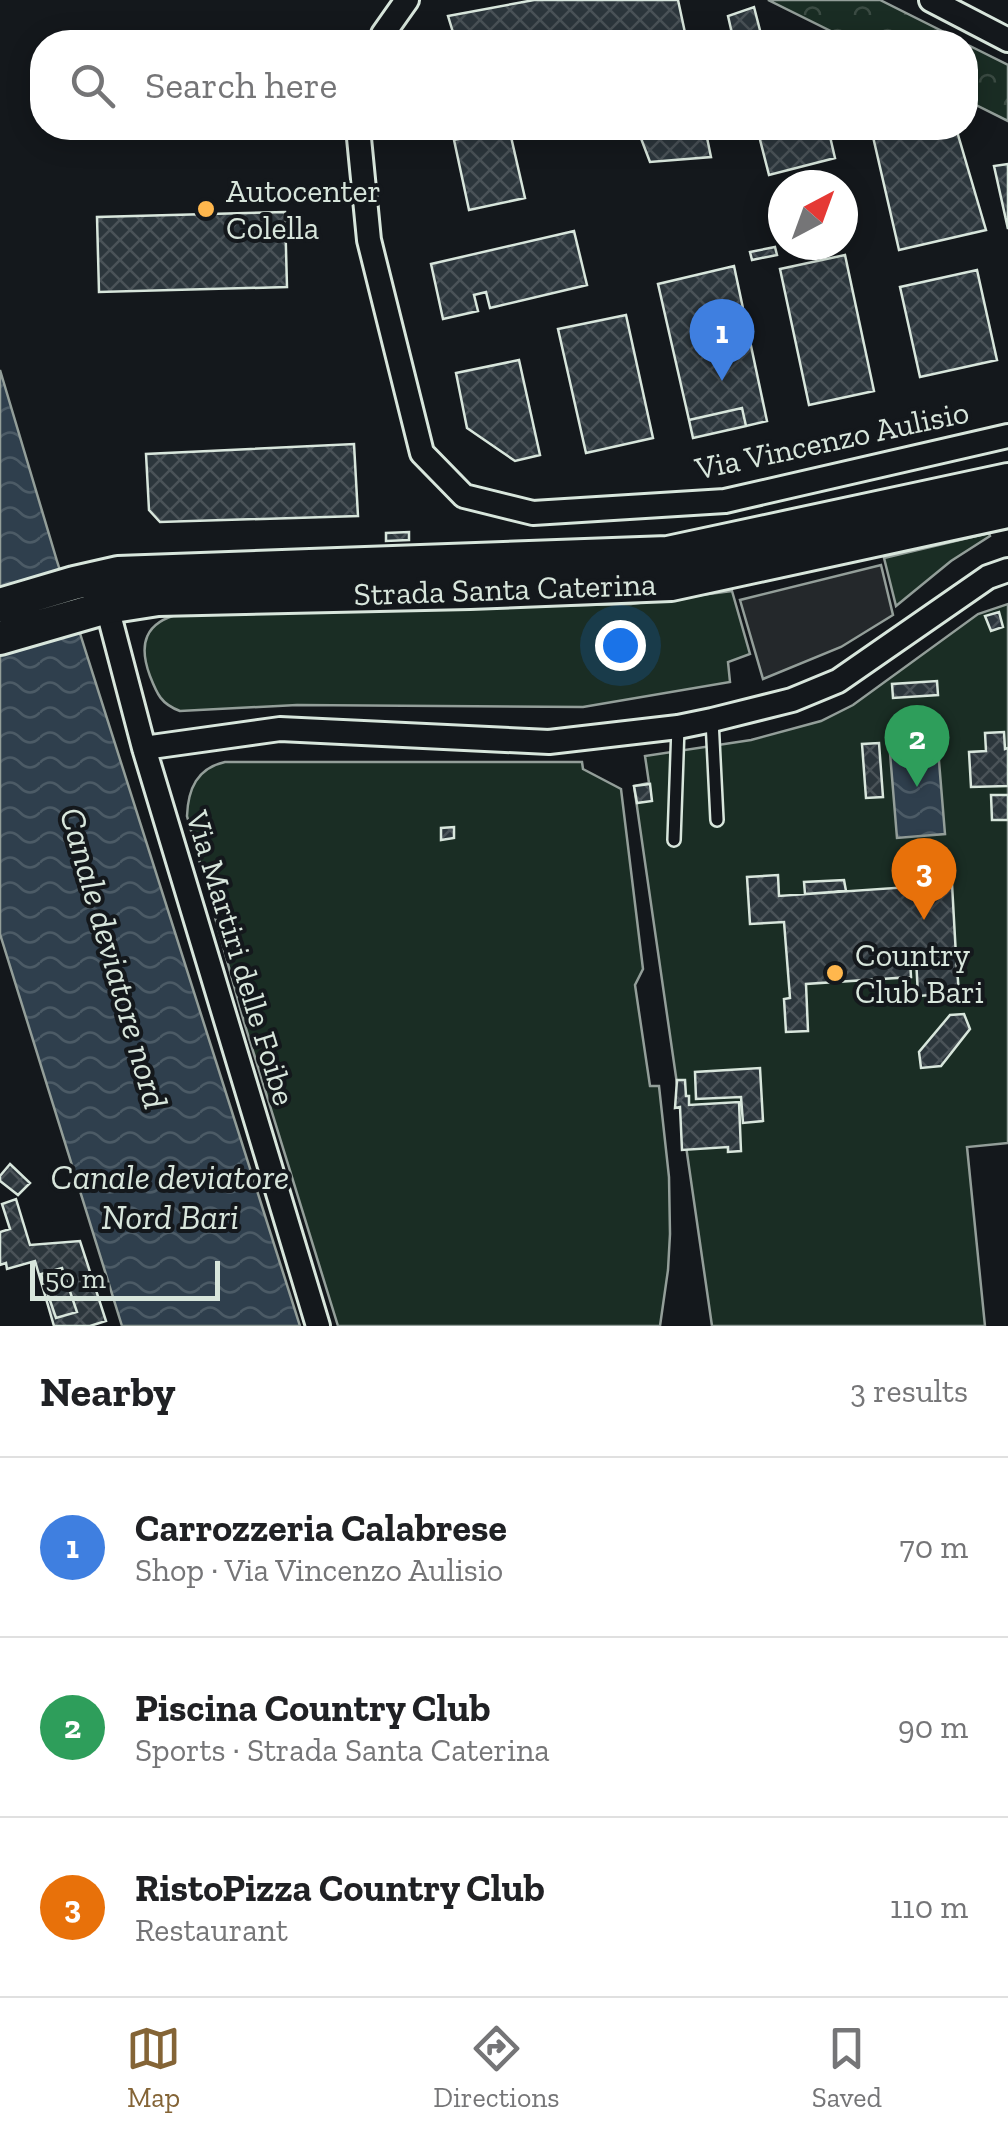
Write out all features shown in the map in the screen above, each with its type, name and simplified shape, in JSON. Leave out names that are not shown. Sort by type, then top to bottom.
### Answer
[{"type":"street","points":[[386,30],[407,0]]},
{"type":"street","points":[[930,0],[1008,40]]},
{"type":"street","name":"Via Vincenzo Aulisio","points":[[359,140],[369,240],[422,453],[464,496],[534,513],[725,501],[1008,436]]},
{"type":"street","name":"Strada Santa Caterina","points":[[0,638],[90,600],[118,572],[668,553],[1008,480]]},
{"type":"street","name":"Strada Santa Caterina","points":[[0,605],[670,584],[1008,511]]},
{"type":"street","points":[[144,748],[280,728],[549,742],[712,720],[792,700],[838,681],[988,577],[1008,570]]},
{"type":"street","name":"Via Martiri delle Foibe","points":[[90,600],[144,748],[318,1326]]},
{"type":"lane","points":[[712,720],[717,820]]},
{"type":"lane","points":[[674,840],[678,727]]},
{"type":"green space","points":[[768,0],[880,0],[940,30],[829,30]]},
{"type":"green space","points":[[978,50],[1008,65],[1008,121],[978,106]]},
{"type":"green space","points":[[989,533],[990,536],[951,561],[896,606],[884,558]]},
{"type":"green space","points":[[732,591],[750,654],[728,662],[730,682],[583,707],[297,705],[180,711],[164,702],[146,664],[147,636],[159,623],[180,614],[631,604]]},
{"type":"green space","name":"Country Club Bari","points":[[1008,604],[1008,1143],[967,1147],[985,1326],[712,1326],[634,786],[649,783],[645,756],[751,740],[821,721],[853,705],[978,614]]},
{"type":"green space","points":[[225,762],[582,762],[583,769],[621,789],[643,969],[635,985],[650,1086],[659,1086],[669,1177],[668,1270],[660,1326],[338,1326],[244,1022],[187,816],[196,781],[207,769]]},
{"type":"shaded area","points":[[881,565],[893,615],[841,647],[763,679],[740,600]]},
{"type":"water","name":"Canale deviatore Nord Bari","points":[[0,370],[300,1326],[122,1326],[0,934]]},
{"type":"water","points":[[937,737],[945,834],[897,838],[889,741]]},
{"type":"building","points":[[534,0],[678,0],[684,30],[452,30],[448,16]]},
{"type":"building","points":[[754,7],[760,30],[731,30],[728,16]]},
{"type":"building","points":[[454,140],[512,140],[525,198],[469,210]]},
{"type":"building","points":[[642,140],[707,140],[711,157],[650,162]]},
{"type":"building","points":[[760,140],[831,140],[835,158],[768,171]]},
{"type":"building","points":[[874,140],[960,140],[986,230],[899,250]]},
{"type":"building","points":[[1008,164],[1008,229],[994,166]]},
{"type":"building","points":[[285,212],[287,287],[99,292],[97,217]]},
{"type":"building","points":[[574,231],[587,285],[490,308],[486,292],[474,295],[478,311],[443,319],[431,264]]},
{"type":"building","points":[[768,248],[768,257],[752,260],[750,252]]},
{"type":"building","points":[[822,260],[846,260],[874,391],[809,405],[780,269]]},
{"type":"building","points":[[734,266],[767,421],[746,426],[742,408],[689,420],[658,284]]},
{"type":"building","points":[[977,270],[997,360],[920,377],[900,287]]},
{"type":"building","points":[[626,315],[653,438],[586,453],[558,329]]},
{"type":"building","points":[[519,360],[540,455],[515,461],[467,428],[456,373]]},
{"type":"building","points":[[742,408],[746,426],[693,438],[689,420]]},
{"type":"building","points":[[354,444],[358,516],[160,522],[149,510],[146,454]]},
{"type":"building","points":[[409,532],[409,540],[386,541],[386,533]]},
{"type":"building","points":[[999,612],[1003,627],[991,631],[985,616]]},
{"type":"building","points":[[937,681],[938,695],[893,698],[892,684]]},
{"type":"building","points":[[1004,732],[1008,786],[971,787],[969,752],[986,751],[985,733]]},
{"type":"building","points":[[879,743],[883,797],[866,798],[862,744]]},
{"type":"building","points":[[650,784],[652,801],[637,803],[634,786]]},
{"type":"building","points":[[991,795],[1008,795],[1008,820],[992,820]]},
{"type":"building","points":[[454,827],[454,838],[441,840],[441,828]]},
{"type":"building","points":[[778,875],[779,896],[952,884],[956,956],[910,959],[911,977],[806,984],[808,1031],[786,1032],[784,999],[790,998],[784,922],[750,924],[747,877]]},
{"type":"building","points":[[844,880],[846,891],[805,894],[804,882]]},
{"type":"building","points":[[956,956],[959,993],[918,996],[916,958]]},
{"type":"building","points":[[964,1014],[970,1029],[941,1066],[921,1068],[919,1052],[950,1015]]},
{"type":"building","points":[[760,1068],[763,1121],[743,1123],[741,1097],[696,1099],[695,1072]]},
{"type":"building","points":[[677,1080],[685,1080],[689,1105],[739,1102],[741,1151],[728,1152],[728,1147],[682,1150],[680,1107],[675,1108]]},
{"type":"building","points":[[10,1164],[30,1183],[18,1195],[0,1181]]},
{"type":"building","points":[[16,1199],[30,1245],[80,1241],[106,1321],[90,1326],[54,1326],[35,1261],[7,1269],[6,1263],[0,1265],[0,1232],[10,1229],[2,1204]],"holes":[[[62,1268],[77,1312],[56,1318],[41,1274]]]},
{"type":"building","points":[[62,1268],[77,1312],[56,1318],[41,1274]]},
{"type":"place","name":"Autocenter Colella","points":[[206,209]]},
{"type":"place","name":"Carrozzeria Calabrese","points":[[722,381]]},
{"type":"place","name":"Piscina Country Club","points":[[917,787]]},
{"type":"place","name":"RistoPizza Country Club","points":[[924,920]]},
{"type":"place","name":"Country Club Bari","points":[[835,973]]},
{"type":"water label","name":"Canale deviatore nord","points":[[114,958]]}]
